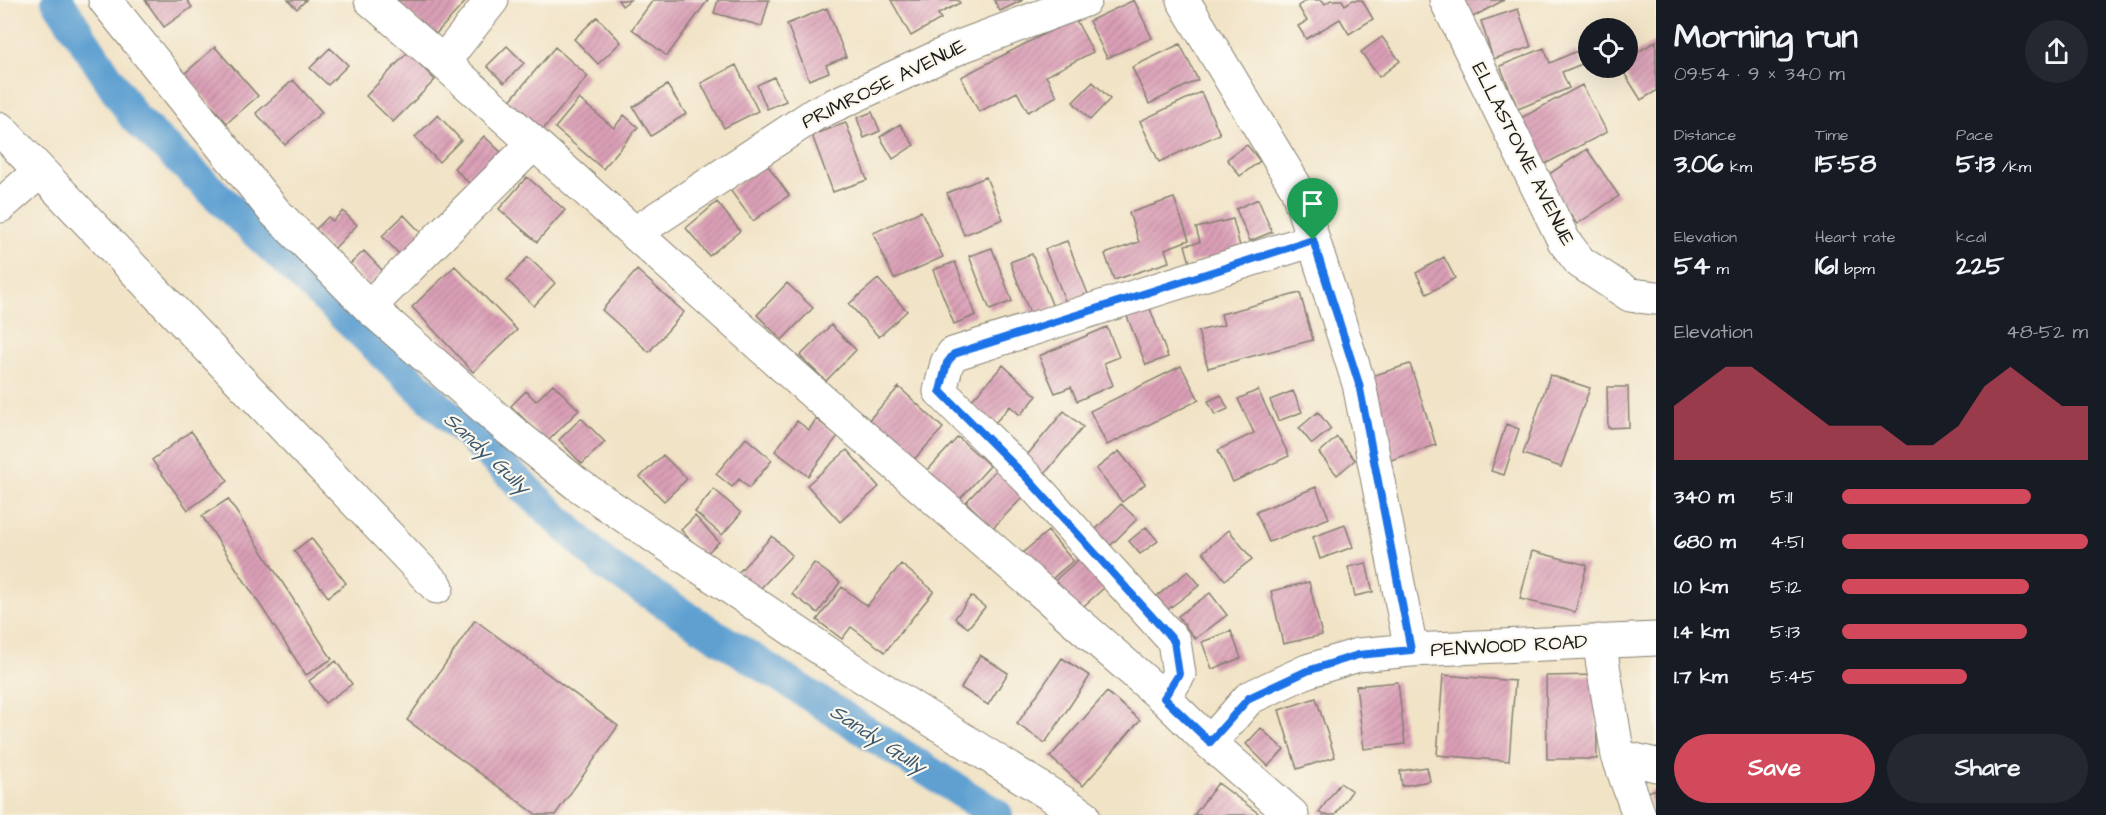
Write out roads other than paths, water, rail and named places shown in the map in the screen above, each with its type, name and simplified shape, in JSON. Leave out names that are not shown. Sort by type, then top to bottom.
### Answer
[{"type":"street","points":[[105,0],[274,211],[369,307],[510,430],[577,484],[857,673],[1083,815]]},
{"type":"street","points":[[371,0],[635,232],[819,398],[1164,698],[1292,815]]},
{"type":"street","points":[[443,62],[492,0]]},
{"type":"street","name":"PRIMROSE AVENUE","points":[[635,232],[815,114],[962,46],[1085,0]]},
{"type":"street","points":[[1183,0],[1297,189],[1359,384],[1411,650]]},
{"type":"street","name":"ELLASTOWE AVENUE","points":[[1446,0],[1564,242],[1580,262],[1630,295],[1656,298]]},
{"type":"street","points":[[0,129],[436,587]]},
{"type":"street","points":[[369,307],[533,144]]},
{"type":"street","points":[[0,206],[39,172]]},
{"type":"street","points":[[1164,698],[1179,674],[1174,641],[1028,479],[940,391],[947,363],[954,354],[1313,240]]},
{"type":"street","name":"PENWOOD ROAD","points":[[1210,742],[1249,698],[1307,671],[1358,655],[1411,650],[1656,639]]},
{"type":"street","points":[[1599,641],[1618,756],[1639,815]]},
{"type":"street","points":[[1618,756],[1656,765]]},
{"type":"waterway","name":"Sandy Gully","points":[[57,0],[134,117],[607,566],[997,815]]}]
